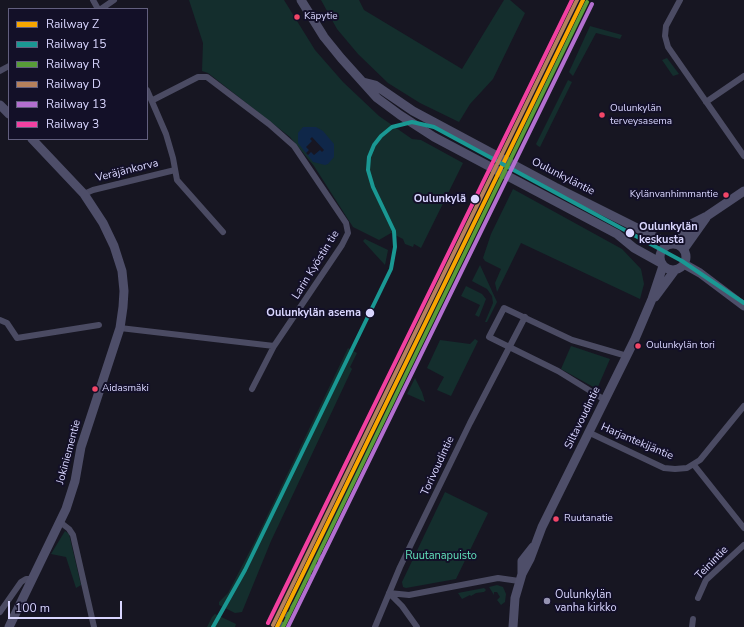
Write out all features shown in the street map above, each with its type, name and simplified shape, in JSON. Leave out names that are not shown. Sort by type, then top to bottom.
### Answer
[{"type":"main road","name":"Oulunkyläntie","points":[[301,0],[324,37],[377,98],[416,127],[617,234],[662,264]]},
{"type":"main road","name":"Oulunkyläntie","points":[[363,82],[375,85],[413,111],[555,187],[672,244]]},
{"type":"main road","points":[[0,105],[8,113]]},
{"type":"main road","name":"Jokiniementie","points":[[9,627],[60,522],[75,481],[81,447],[120,328],[124,291],[122,271],[108,234],[84,194],[33,140]]},
{"type":"main road","points":[[707,216],[684,249],[686,258],[684,264],[675,270],[668,269],[662,264],[660,252],[672,244],[693,222],[707,216],[744,190]]},
{"type":"main road","points":[[672,244],[684,249]]},
{"type":"main road","name":"Siltavoudintie","points":[[513,627],[515,598],[520,577],[627,356],[652,299],[662,264]]},
{"type":"main road","points":[[684,264],[744,306]]},
{"type":"main road","name":"Siltavoudintie","points":[[652,299],[675,270]]},
{"type":"main road","name":"Siltavoudintie","points":[[514,616],[519,627]]},
{"type":"street","points":[[93,0],[99,8]]},
{"type":"street","points":[[102,8],[114,0]]},
{"type":"street","points":[[680,0],[666,26],[666,39],[669,50],[744,156]]},
{"type":"street","points":[[706,102],[744,76]]},
{"type":"street","name":"Larin Kyöstin tie","points":[[153,100],[198,77],[207,77],[269,124],[294,146],[346,223],[348,233],[342,245],[277,344],[274,346],[252,390]]},
{"type":"street","points":[[148,92],[153,100],[166,134],[177,180],[223,232]]},
{"type":"street","name":"Veräjänkorva","points":[[84,194],[93,190],[175,170]]},
{"type":"street","points":[[605,400],[558,372],[490,337],[504,308],[572,340],[627,356]]},
{"type":"street","name":"Torivoudintie","points":[[375,627],[389,593],[470,423],[525,317]]},
{"type":"street","points":[[0,320],[7,323],[17,338],[99,325]]},
{"type":"street","points":[[120,328],[274,346]]},
{"type":"street","points":[[744,406],[700,460],[694,465],[744,528]]},
{"type":"street","name":"Harjantekijäntie","points":[[590,433],[664,468],[681,469],[694,465]]},
{"type":"street","points":[[60,522],[69,529],[73,535],[94,627]]},
{"type":"street","name":"Teinintie","points":[[698,598],[706,580],[744,545]]},
{"type":"street","points":[[389,593],[409,595],[498,578],[520,577]]},
{"type":"street","points":[[0,612],[20,582],[26,579],[31,579]]},
{"type":"street","points":[[389,593],[402,606],[416,627]]},
{"type":"street","points":[[692,627],[693,619]]},
{"type":"green space","points":[[189,0],[284,0],[315,50],[343,82],[379,116],[412,139],[421,140],[463,163],[421,248],[414,244],[413,247],[405,244],[403,239],[391,233],[379,240],[353,227],[314,166],[290,137],[208,73],[202,71],[203,43]]},
{"type":"green space","points":[[321,0],[359,0],[364,10],[462,69],[504,0],[510,0],[525,13],[493,79],[470,104],[459,122],[420,103],[388,83],[358,54],[337,29]]},
{"type":"green space","points":[[590,26],[622,35],[620,39],[596,33],[573,76],[569,72]]},
{"type":"green space","points":[[667,58],[679,74],[673,76],[662,60]]},
{"type":"green space","points":[[568,80],[572,82],[540,147],[536,144]]},
{"type":"green space","points":[[513,189],[622,249],[641,269],[644,284],[640,299],[521,243],[497,292],[495,283],[501,269],[485,261],[483,258],[491,234]]},
{"type":"green space","points":[[365,239],[388,250],[385,265],[363,241]]},
{"type":"green space","points":[[480,265],[497,302],[487,322],[485,322],[493,303],[492,296],[487,289],[472,281]]},
{"type":"green space","points":[[466,286],[482,294],[486,299],[479,317],[475,315],[480,305],[461,296]]},
{"type":"green space","points":[[475,339],[478,341],[451,396],[437,390],[444,377],[427,368],[440,340],[470,344]]},
{"type":"green space","points":[[571,346],[610,359],[597,389],[561,369]]},
{"type":"green space","points":[[348,348],[357,353],[350,367],[352,369],[271,541],[242,612],[235,613],[219,605],[219,602],[228,593],[255,541]]},
{"type":"green space","points":[[415,378],[422,392],[425,402],[407,394]]},
{"type":"green space","name":"Ruutanapuisto","points":[[445,492],[488,513],[456,579],[406,588],[403,587],[402,582]]},
{"type":"green space","points":[[65,531],[69,534],[81,585],[76,588],[66,557],[51,554]]},
{"type":"green space","points":[[497,585],[503,587],[506,594],[505,602],[501,605],[497,600],[500,597],[497,592],[494,592],[494,595],[489,587]]},
{"type":"green space","points":[[484,588],[486,590],[484,592],[476,593],[462,599],[458,593]]},
{"type":"green space","points":[[215,614],[236,624],[235,627],[207,627]]},
{"type":"water","points":[[303,127],[316,127],[323,131],[334,144],[334,157],[328,164],[325,165],[313,162],[298,143],[298,133]]},
{"type":"pier","points":[[312,137],[324,150],[322,152],[320,150],[314,155],[311,152],[308,155],[306,153],[309,150],[306,147],[312,141],[310,139]]},
{"type":"railway","points":[[280,627],[329,542]]},
{"type":"rail line","name":"3","points":[[268,623],[572,0]]},
{"type":"rail line","name":"D","points":[[273,625],[577,0]]},
{"type":"rail line","name":"Z","points":[[277,627],[583,0]]},
{"type":"rail line","name":"R","points":[[283,627],[587,2]]},
{"type":"rail line","name":"13","points":[[288,627],[592,4]]},
{"type":"rail line","name":"15","points":[[213,627],[245,570],[391,269],[395,247],[394,231],[373,187],[368,170],[369,157],[374,145],[381,136],[392,127],[412,122],[434,127],[682,261],[744,303]]},
{"type":"place","name":"Käpytie","points":[[297,17]]},
{"type":"place","name":"Oulunkylän terveysasema","points":[[602,115]]},
{"type":"place","name":"Kylänvanhimmantie","points":[[726,195]]},
{"type":"place","name":"Oulunkylä","points":[[475,199]]},
{"type":"place","name":"Oulunkylän keskusta","points":[[630,233]]},
{"type":"place","name":"Oulunkylän asema","points":[[370,313]]},
{"type":"place","name":"Oulunkylän tori","points":[[638,346]]},
{"type":"place","name":"Aidasmäki","points":[[95,389]]},
{"type":"place","name":"Ruutanatie","points":[[556,519]]},
{"type":"place","name":"Oulunkylän vanha kirkko","points":[[547,601]]}]
